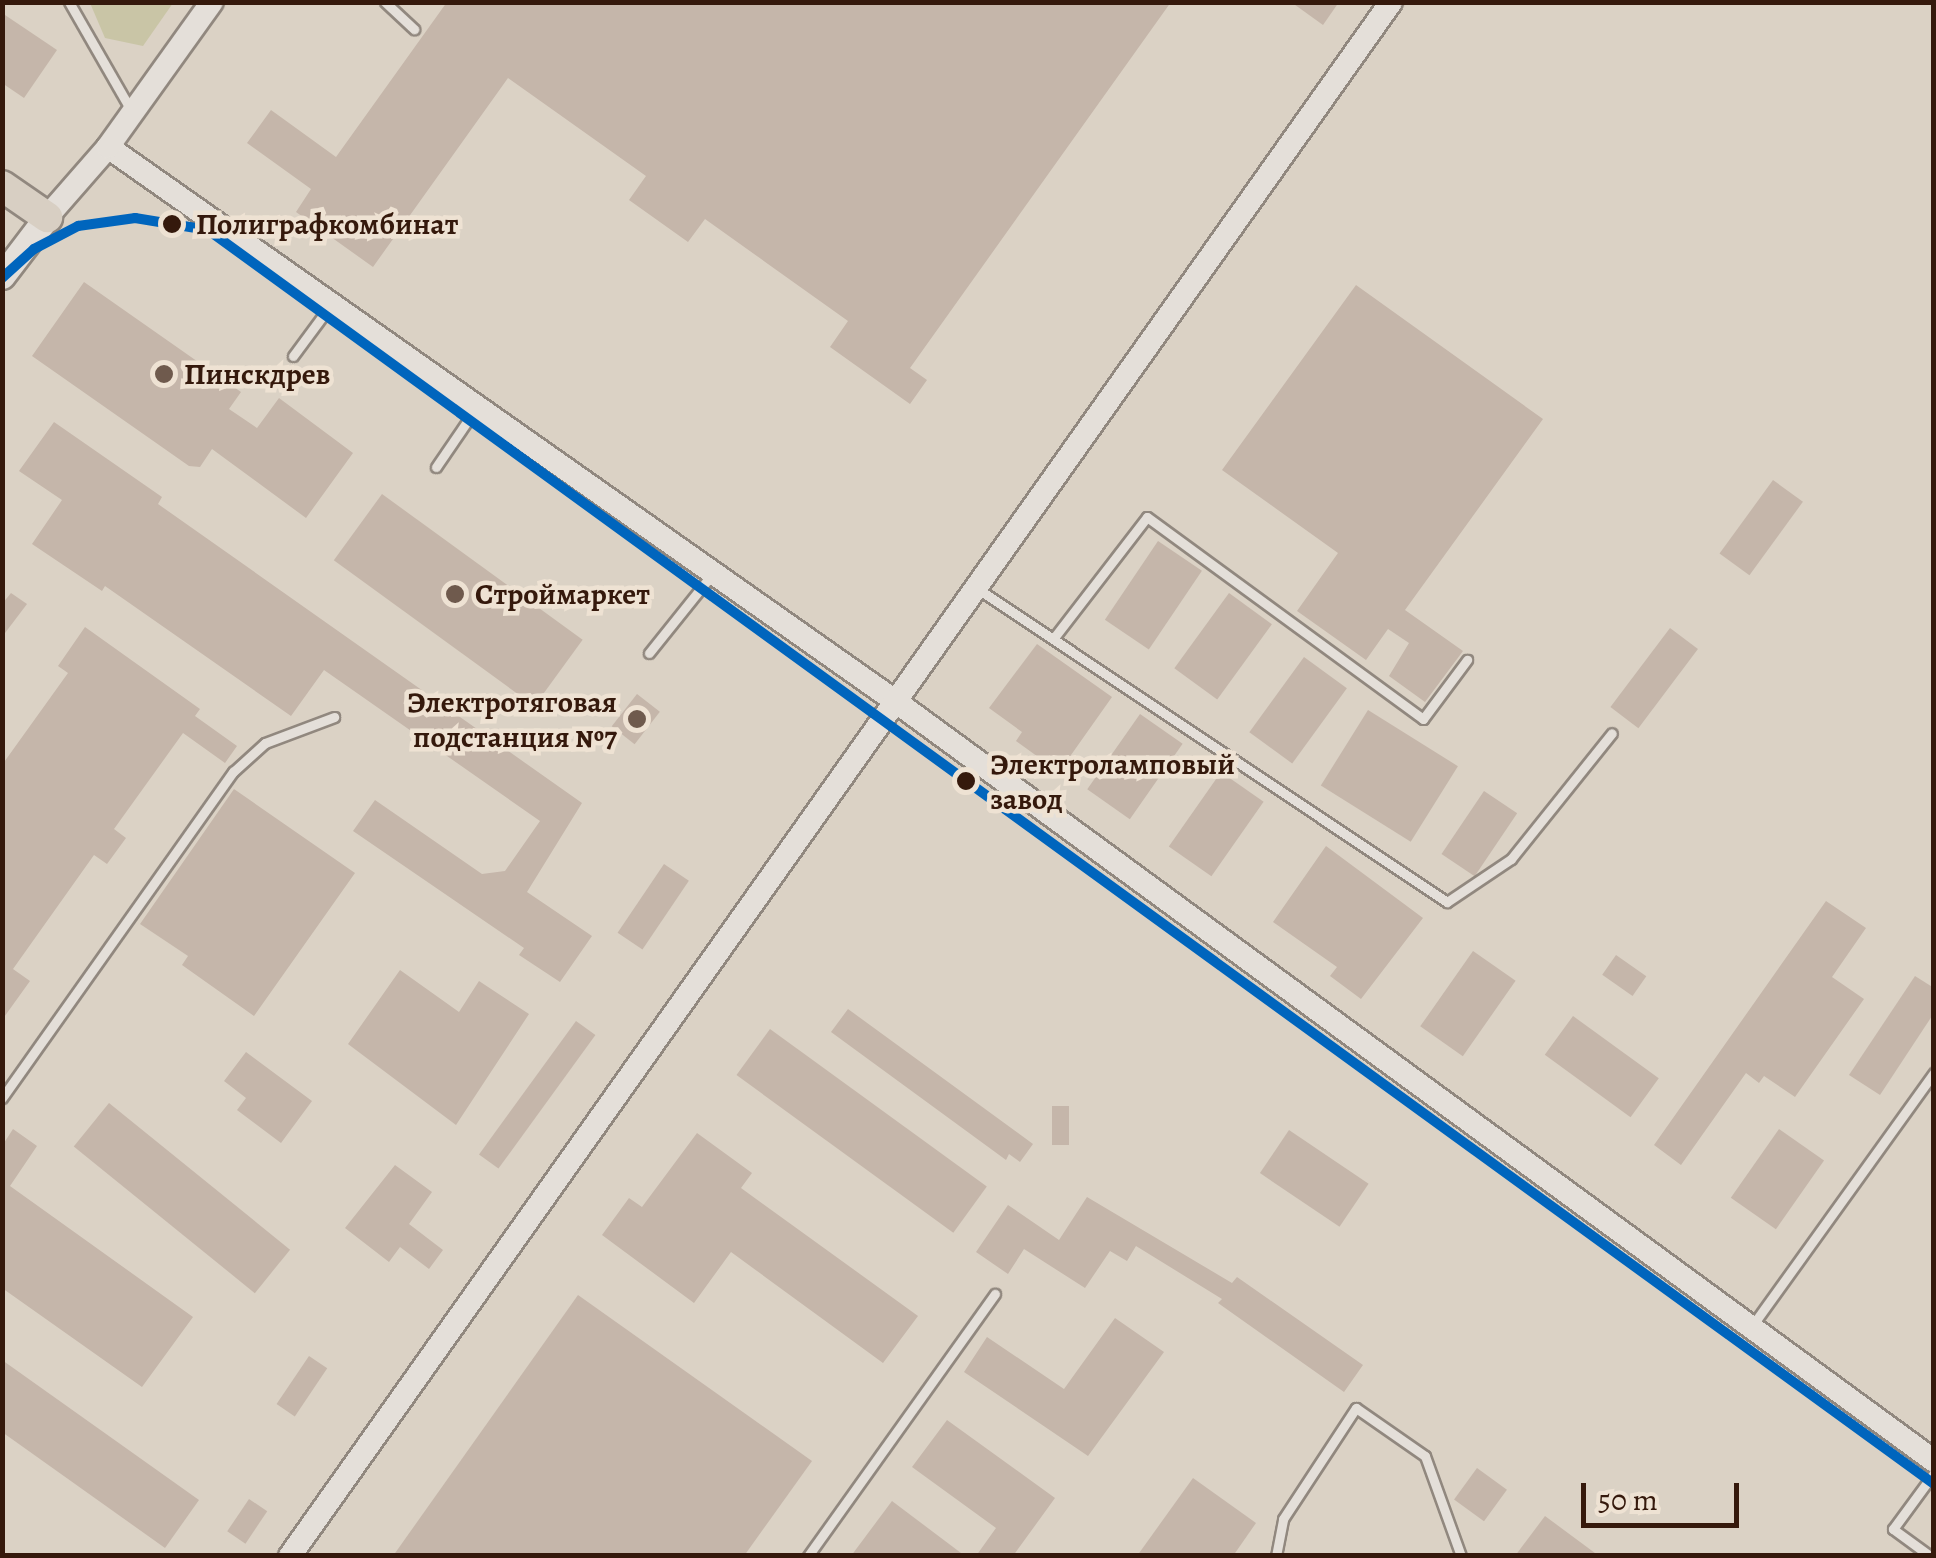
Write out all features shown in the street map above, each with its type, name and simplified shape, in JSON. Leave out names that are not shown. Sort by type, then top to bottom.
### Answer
[{"type":"main road","points":[[2,186],[47,217],[2,276]]},
{"type":"street","points":[[47,217],[108,147],[212,2]]},
{"type":"street","points":[[290,1556],[1391,2]]},
{"type":"street","points":[[108,147],[895,700],[1934,1461]]},
{"type":"lane","points":[[68,2],[132,112]]},
{"type":"lane","points":[[384,2],[414,29]]},
{"type":"lane","points":[[293,356],[331,304]]},
{"type":"lane","points":[[436,467],[478,406]]},
{"type":"lane","points":[[1053,639],[1147,517],[1423,719],[1467,660]]},
{"type":"lane","points":[[649,653],[713,572]]},
{"type":"lane","points":[[976,587],[1447,902],[1511,859],[1612,733]]},
{"type":"lane","points":[[2,1098],[233,772],[265,743],[334,717]]},
{"type":"lane","points":[[1750,1328],[1934,1073]]},
{"type":"lane","points":[[808,1556],[995,1294]]},
{"type":"lane","points":[[1276,1556],[1283,1519],[1356,1408],[1425,1456],[1460,1556]]},
{"type":"lane","points":[[1930,1556],[1893,1530],[1934,1473]]},
{"type":"shaded area","points":[[90,2],[173,3],[143,46],[105,38]]},
{"type":"building","points":[[447,2],[1171,2],[910,368],[927,380],[910,404],[830,347],[848,321],[705,219],[688,242],[629,200],[646,176],[508,78],[373,267],[296,212],[311,189],[247,143],[271,110],[336,157]]},
{"type":"building","points":[[1291,2],[1339,2],[1323,25]]},
{"type":"building","points":[[2,13],[57,50],[24,98],[2,83]]},
{"type":"building","points":[[84,282],[241,392],[229,409],[257,428],[279,398],[353,453],[306,518],[212,449],[200,467],[189,466],[32,356]]},
{"type":"building","points":[[1356,285],[1543,419],[1405,610],[1463,651],[1425,702],[1389,676],[1409,643],[1388,629],[1366,660],[1297,611],[1338,553],[1222,470]]},
{"type":"building","points":[[54,422],[162,497],[158,504],[582,803],[527,892],[592,936],[560,982],[519,955],[524,948],[353,831],[375,800],[482,874],[505,871],[540,821],[324,670],[291,716],[105,586],[102,591],[32,544],[62,500],[19,471]]},
{"type":"building","points":[[1773,480],[1803,502],[1749,575],[1720,554]]},
{"type":"building","points":[[382,494],[583,640],[534,706],[334,560]]},
{"type":"building","points":[[1158,541],[1202,571],[1149,649],[1105,620]]},
{"type":"building","points":[[11,593],[27,604],[2,637],[2,604]]},
{"type":"building","points":[[1229,593],[1272,624],[1217,699],[1174,668]]},
{"type":"building","points":[[85,627],[200,709],[195,716],[237,746],[225,763],[183,733],[114,829],[126,838],[107,864],[94,855],[13,969],[30,981],[2,1020],[2,765],[68,673],[58,666]]},
{"type":"building","points":[[1670,628],[1698,649],[1638,728],[1610,707]]},
{"type":"building","points":[[1037,644],[1112,697],[1059,772],[1016,741],[1022,732],[989,708]]},
{"type":"building","points":[[1304,657],[1347,688],[1292,763],[1249,732]]},
{"type":"building","name":"Электротяговая подстанция №7","points":[[637,694],[660,712],[635,744],[612,726]]},
{"type":"building","points":[[1368,710],[1458,766],[1411,842],[1321,785]]},
{"type":"building","points":[[1140,714],[1183,744],[1130,819],[1087,789]]},
{"type":"building","points":[[1221,772],[1264,802],[1211,876],[1169,847]]},
{"type":"building","points":[[234,789],[355,873],[254,1016],[182,965],[188,956],[140,924]]},
{"type":"building","points":[[1484,791],[1517,813],[1475,876],[1442,854]]},
{"type":"building","points":[[1326,846],[1423,918],[1361,999],[1330,976],[1337,967],[1273,922]]},
{"type":"building","points":[[664,864],[689,881],[642,950],[618,933]]},
{"type":"building","points":[[1826,901],[1866,928],[1832,977],[1864,999],[1795,1097],[1764,1076],[1759,1083],[1746,1073],[1681,1165],[1654,1145]]},
{"type":"building","points":[[1473,951],[1516,981],[1463,1056],[1420,1026]]},
{"type":"building","points":[[1616,955],[1646,976],[1633,996],[1602,975]]},
{"type":"building","points":[[400,970],[459,1012],[479,981],[529,1014],[456,1125],[348,1044]]},
{"type":"building","points":[[1915,976],[1934,988],[1934,1013],[1880,1095],[1849,1075]]},
{"type":"building","points":[[848,1009],[1033,1144],[1020,1162],[1009,1154],[1006,1160],[831,1032]]},
{"type":"building","points":[[1573,1016],[1659,1078],[1631,1117],[1545,1055]]},
{"type":"building","points":[[576,1021],[595,1035],[498,1169],[479,1154]]},
{"type":"building","points":[[770,1029],[987,1187],[953,1233],[736,1075]]},
{"type":"building","points":[[246,1052],[312,1101],[281,1143],[237,1110],[246,1098],[224,1081]]},
{"type":"building","points":[[109,1103],[290,1250],[255,1293],[74,1147]]},
{"type":"building","points":[[1052,1106],[1069,1106],[1069,1145],[1052,1145]]},
{"type":"building","points":[[13,1129],[37,1146],[10,1186],[193,1317],[142,1387],[2,1288],[2,1146]]},
{"type":"building","points":[[1779,1129],[1824,1161],[1776,1229],[1731,1198]]},
{"type":"building","points":[[1289,1130],[1369,1184],[1340,1227],[1260,1173]]},
{"type":"building","points":[[697,1133],[752,1173],[741,1188],[918,1316],[883,1363],[731,1252],[694,1303],[602,1235],[629,1198],[642,1207]]},
{"type":"building","points":[[395,1165],[432,1192],[409,1224],[443,1250],[429,1269],[400,1247],[389,1262],[345,1228]]},
{"type":"building","points":[[1087,1197],[1232,1283],[1237,1277],[1363,1365],[1344,1392],[1218,1303],[1222,1299],[1136,1246],[1127,1261],[1110,1251],[1085,1288],[1024,1249],[1008,1274],[976,1252],[1008,1205],[1059,1240]]},
{"type":"building","points":[[578,1295],[812,1461],[744,1556],[393,1556]]},
{"type":"building","points":[[1115,1318],[1164,1352],[1088,1456],[964,1372],[987,1337],[1064,1389]]},
{"type":"building","points":[[309,1356],[327,1368],[295,1416],[277,1404]]},
{"type":"building","points":[[2,1360],[199,1500],[165,1548],[2,1432]]},
{"type":"building","points":[[947,1420],[1055,1498],[1013,1556],[976,1556],[996,1528],[912,1467]]},
{"type":"building","points":[[1477,1468],[1507,1490],[1484,1521],[1454,1500]]},
{"type":"building","points":[[1193,1478],[1256,1523],[1233,1556],[1137,1556]]},
{"type":"building","points":[[249,1499],[267,1511],[245,1544],[227,1531]]},
{"type":"building","points":[[892,1501],[965,1556],[851,1556]]},
{"type":"building","points":[[1545,1516],[1599,1556],[1515,1556]]},
{"type":"transit line","points":[[2,278],[34,249],[78,226],[135,218],[208,230],[1934,1484]]},
{"type":"place","name":"Полиграфкомбинат","points":[[172,224]]},
{"type":"place","name":"Пинскдрев","points":[[164,374]]},
{"type":"place","name":"Строймаркет","points":[[455,594]]},
{"type":"place","name":"Электротяговая подстанция №7","points":[[637,719]]},
{"type":"place","name":"Электроламповый завод","points":[[966,781]]}]
